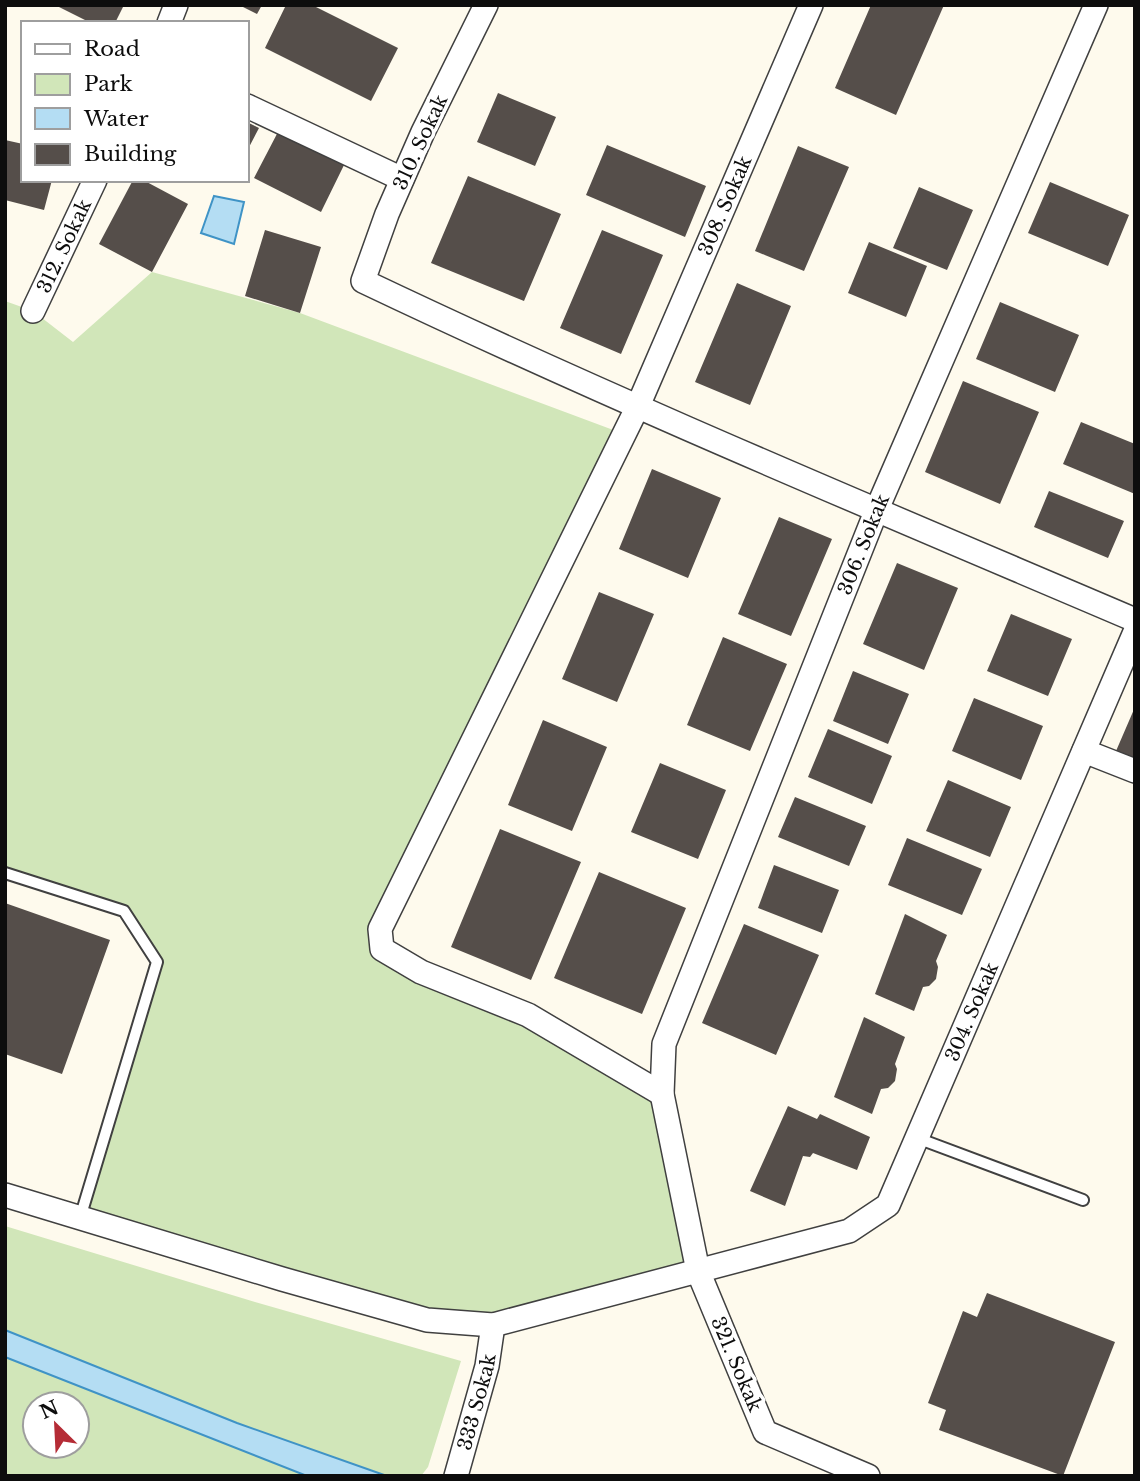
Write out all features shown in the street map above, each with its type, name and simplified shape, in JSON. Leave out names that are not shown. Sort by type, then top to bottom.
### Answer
[{"type":"street","name":"310. Sokak","points":[[486,5],[402,179],[363,282],[638,406]]},
{"type":"street","name":"308. Sokak","points":[[662,1094],[528,1014],[421,972],[382,949],[380,929],[638,406],[811,5]]},
{"type":"street","name":"306. Sokak","points":[[698,1271],[662,1094],[664,1044],[877,509],[1096,5]]},
{"type":"street","points":[[248,106],[402,179]]},
{"type":"street","name":"312. Sokak","points":[[33,311],[94,182]]},
{"type":"street","points":[[638,406],[1135,621]]},
{"type":"street","name":"304. Sokak","points":[[5,1195],[428,1320],[493,1325],[849,1231],[888,1205],[1135,632]]},
{"type":"street","points":[[1084,751],[1135,771]]},
{"type":"street","name":"321. Sokak","points":[[698,1271],[765,1432],[867,1476]]},
{"type":"street","name":"333 Sokak","points":[[456,1476],[487,1366],[493,1325]]},
{"type":"lane","points":[[5,873],[124,911],[157,962],[80,1218]]},
{"type":"lane","points":[[917,1138],[1083,1200]]},
{"type":"green space","points":[[152,272],[300,313],[624,434],[383,949],[662,1094],[698,1271],[493,1325],[80,1218],[157,962],[124,911],[5,869],[5,301],[33,311],[73,342]]},
{"type":"green space","points":[[5,1226],[461,1361],[428,1467],[421,1476],[387,1476],[237,1423],[5,1330]]},
{"type":"green space","points":[[5,1357],[89,1390],[21,1390],[21,1460],[91,1460],[91,1391],[307,1476],[5,1476]]},
{"type":"water","points":[[214,196],[244,202],[234,244],[201,233]]},
{"type":"water","points":[[5,1330],[237,1423],[387,1476],[307,1476],[5,1357]]},
{"type":"building","points":[[55,5],[124,5],[116,21],[87,21]]},
{"type":"building","points":[[239,5],[262,5],[257,14]]},
{"type":"building","points":[[286,5],[312,5],[398,48],[371,101],[265,48]]},
{"type":"building","points":[[871,5],[944,5],[896,115],[835,88]]},
{"type":"building","points":[[498,93],[556,117],[535,166],[477,142]]},
{"type":"building","points":[[248,122],[259,128],[248,149]]},
{"type":"building","points":[[279,130],[345,163],[321,212],[254,178]]},
{"type":"building","points":[[5,140],[21,144],[21,182],[51,182],[44,210],[5,200]]},
{"type":"building","points":[[607,145],[706,186],[685,237],[586,195]]},
{"type":"building","points":[[798,146],[849,167],[804,271],[755,251]]},
{"type":"building","points":[[468,176],[561,214],[524,301],[431,263]]},
{"type":"building","points":[[132,182],[147,182],[188,204],[152,272],[99,244]]},
{"type":"building","points":[[1050,182],[1129,215],[1108,266],[1028,233]]},
{"type":"building","points":[[919,187],[973,210],[947,270],[893,248]]},
{"type":"building","points":[[265,230],[321,247],[300,313],[245,296]]},
{"type":"building","points":[[602,230],[663,255],[621,354],[560,328]]},
{"type":"building","points":[[869,242],[927,266],[906,317],[848,293]]},
{"type":"building","points":[[737,283],[791,306],[750,405],[695,382]]},
{"type":"building","points":[[1000,302],[1079,335],[1055,392],[976,359]]},
{"type":"building","points":[[963,381],[1039,412],[1000,504],[925,472]]},
{"type":"building","points":[[1081,422],[1135,444],[1135,494],[1063,464]]},
{"type":"building","points":[[652,469],[721,498],[688,578],[619,549]]},
{"type":"building","points":[[1049,491],[1124,521],[1108,558],[1034,527]]},
{"type":"building","points":[[779,517],[832,539],[791,636],[738,614]]},
{"type":"building","points":[[897,563],[958,588],[924,670],[863,644]]},
{"type":"building","points":[[599,592],[654,614],[617,702],[562,679]]},
{"type":"building","points":[[1011,614],[1072,639],[1048,696],[987,671]]},
{"type":"building","points":[[723,637],[787,664],[750,751],[687,725]]},
{"type":"building","points":[[853,671],[909,694],[888,744],[833,721]]},
{"type":"building","points":[[974,698],[1043,726],[1021,780],[952,751]]},
{"type":"building","points":[[1135,707],[1135,767],[1113,758]]},
{"type":"building","points":[[543,720],[607,747],[572,831],[508,805]]},
{"type":"building","points":[[828,729],[892,756],[872,804],[808,777]]},
{"type":"building","points":[[660,763],[726,790],[698,859],[631,832]]},
{"type":"building","points":[[948,780],[1011,807],[990,857],[926,831]]},
{"type":"building","points":[[795,797],[866,826],[849,866],[778,837]]},
{"type":"building","points":[[500,829],[581,862],[531,980],[451,947]]},
{"type":"building","points":[[907,838],[982,869],[962,915],[888,885]]},
{"type":"building","points":[[774,865],[839,890],[822,933],[758,908]]},
{"type":"building","points":[[599,872],[686,908],[642,1014],[554,978]]},
{"type":"building","points":[[5,903],[110,940],[62,1074],[5,1054]]},
{"type":"building","points":[[905,914],[947,935],[936,961],[936,979],[929,986],[923,987],[914,1011],[875,994]]},
{"type":"building","points":[[744,924],[819,955],[776,1055],[702,1023]]},
{"type":"building","points":[[864,1017],[905,1037],[895,1064],[895,1081],[888,1088],[881,1089],[872,1114],[834,1097]]},
{"type":"building","points":[[788,1106],[817,1119],[820,1114],[870,1137],[857,1170],[813,1153],[810,1157],[803,1156],[785,1206],[750,1191]]},
{"type":"building","points":[[987,1293],[1115,1342],[1063,1476],[939,1430],[946,1410],[928,1403],[963,1311],[977,1317]]}]
